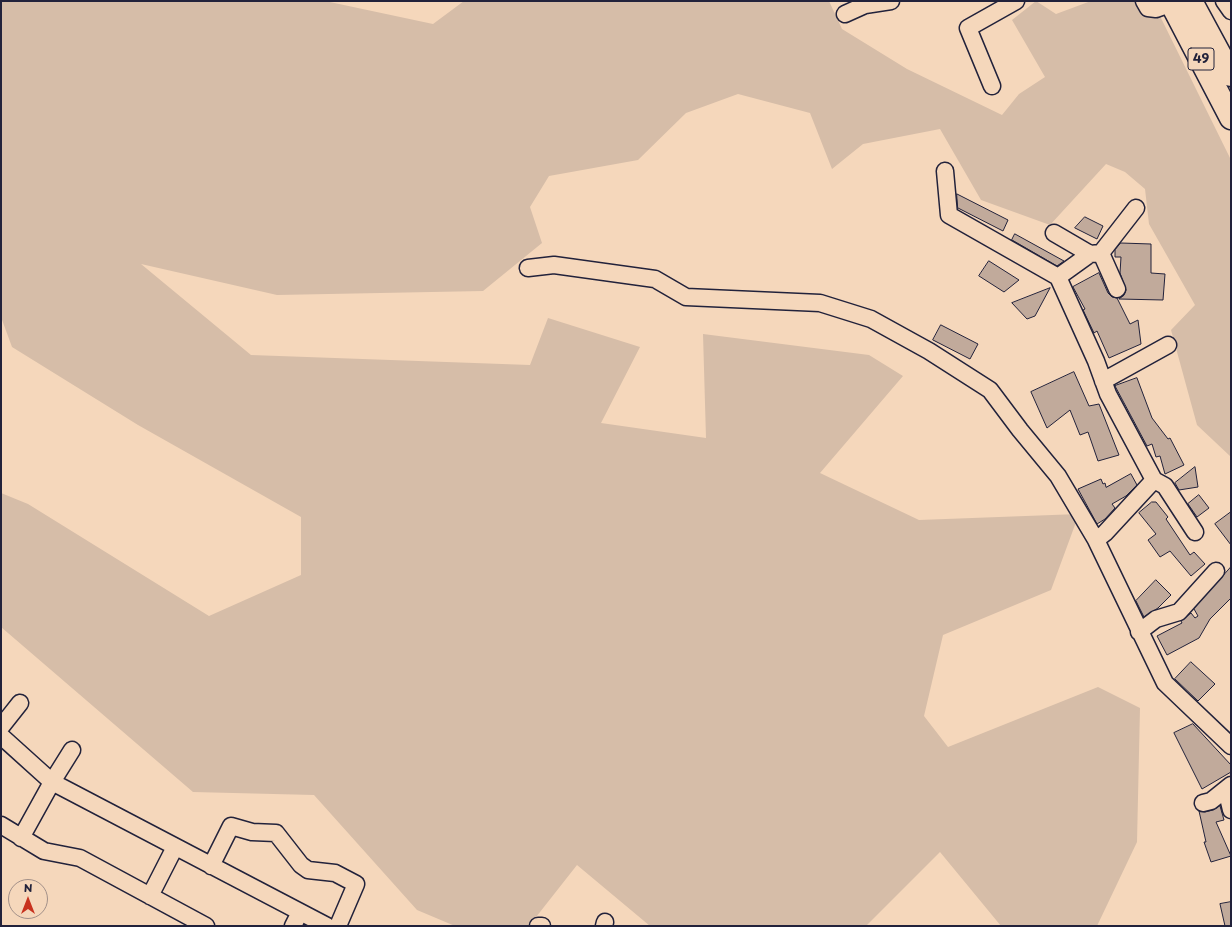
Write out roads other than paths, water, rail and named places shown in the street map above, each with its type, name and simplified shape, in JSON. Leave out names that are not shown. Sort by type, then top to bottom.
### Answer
[{"type":"highway","name":"49","points":[[1178,2],[1231,75]]},
{"type":"highway","name":"49","points":[[1178,2],[1231,118]]},
{"type":"street","points":[[845,14],[864,6],[891,1]]},
{"type":"street","points":[[992,86],[968,28],[1016,1]]},
{"type":"street","points":[[1144,1],[1148,8],[1156,9],[1178,2]]},
{"type":"street","points":[[1224,1],[1231,11]]},
{"type":"street","points":[[945,171],[949,215],[1058,277],[1108,394],[1154,480],[1165,486],[1196,532]]},
{"type":"street","points":[[1058,277],[1096,253],[1136,208]]},
{"type":"street","points":[[1054,233],[1096,253],[1117,289]]},
{"type":"street","points":[[528,268],[554,265],[655,279],[686,298],[820,303],[870,320],[929,351],[990,390],[1020,430],[1058,476],[1096,540],[1165,683],[1231,746]]},
{"type":"street","points":[[1103,381],[1168,346]]},
{"type":"street","points":[[1096,540],[1105,533],[1154,480]]},
{"type":"street","points":[[1140,632],[1156,619],[1179,612],[1216,571]]},
{"type":"street","points":[[1,726],[20,703]]},
{"type":"street","points":[[1,736],[52,782],[211,866],[297,919],[328,926]]},
{"type":"street","points":[[21,838],[52,782],[72,750]]},
{"type":"street","points":[[1203,803],[1211,801],[1229,787]]},
{"type":"street","points":[[1229,787],[1231,810]]},
{"type":"street","points":[[1,825],[44,851],[80,858],[206,926]]},
{"type":"street","points":[[211,866],[231,826],[252,832],[276,833],[302,865],[308,870],[335,873],[356,884],[338,926]]},
{"type":"street","points":[[150,896],[175,847]]}]
